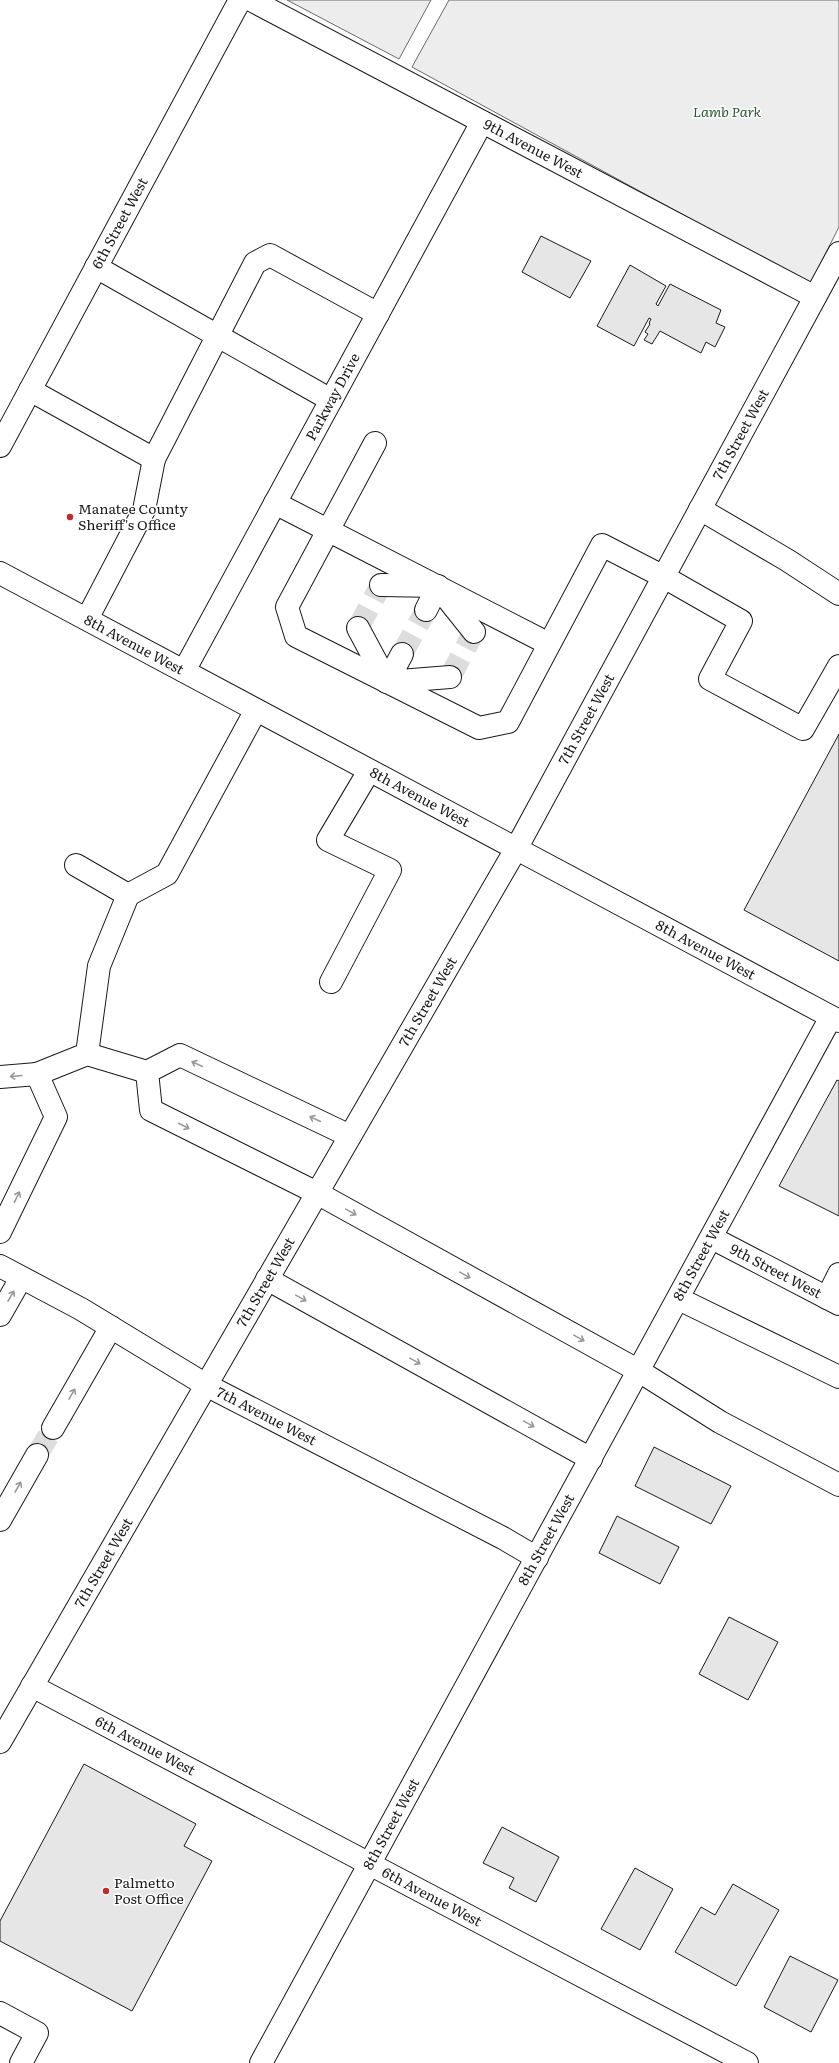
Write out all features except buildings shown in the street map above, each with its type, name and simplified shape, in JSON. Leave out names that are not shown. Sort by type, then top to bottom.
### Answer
[{"type":"street","name":"6th Street West","points":[[0,446],[240,0]]},
{"type":"street","name":"9th Avenue West","points":[[251,0],[815,297]]},
{"type":"street","name":"Parkway Drive","points":[[184,671],[482,122]]},
{"type":"street","name":"7th Street West","points":[[0,1742],[516,849],[839,253]]},
{"type":"street","points":[[87,619],[144,510],[154,459],[255,263],[270,255],[378,314]]},
{"type":"street","points":[[96,267],[331,400]]},
{"type":"street","points":[[30,390],[154,459]]},
{"type":"street","points":[[375,443],[287,607],[296,636],[479,728],[508,722],[602,545],[664,577],[741,621],[710,679],[803,729],[839,666]]},
{"type":"street","points":[[275,503],[549,644]]},
{"type":"street","points":[[700,509],[787,560],[839,594]]},
{"type":"street","name":"8th Avenue West","points":[[0,573],[835,1019]]},
{"type":"street","points":[[381,585],[438,586]]},
{"type":"street","points":[[426,610],[438,586]]},
{"type":"street","points":[[438,586],[474,632]]},
{"type":"street","points":[[358,628],[387,682]]},
{"type":"street","points":[[387,682],[402,654]]},
{"type":"street","points":[[387,682],[450,677]]},
{"type":"street","points":[[87,1054],[99,966],[128,896],[168,874],[256,710]]},
{"type":"street","points":[[332,982],[390,870],[328,840],[369,770]]},
{"type":"street","points":[[76,865],[128,896]]},
{"type":"street","name":"8th Street West","points":[[261,2063],[712,1238],[835,1019]]},
{"type":"street","points":[[0,1077],[37,1074],[87,1054],[147,1072],[180,1056],[350,1136]]},
{"type":"street","points":[[147,1072],[152,1110],[317,1194],[639,1371],[720,1422],[839,1485]]},
{"type":"street","points":[[0,1232],[56,1117],[37,1074]]},
{"type":"street","name":"9th Street West","points":[[712,1238],[833,1301]]},
{"type":"street","name":"7th Avenue West","points":[[0,1266],[111,1327],[206,1384],[489,1531],[537,1558]]},
{"type":"street","points":[[833,1301],[839,1274]]},
{"type":"street","points":[[0,1315],[21,1278]]},
{"type":"street","points":[[267,1279],[591,1459]]},
{"type":"street","points":[[679,1299],[839,1377]]},
{"type":"street","points":[[52,1428],[111,1327]]},
{"type":"street","points":[[0,1520],[37,1455]]},
{"type":"street","name":"6th Avenue West","points":[[32,1686],[747,2063]]},
{"type":"street","points":[[0,2013],[37,2033],[21,2063]]},
{"type":"shaded area","points":[[287,0],[431,0],[399,59]]},
{"type":"shaded area","name":"Lamb Park","points":[[449,0],[839,0],[839,227],[810,284],[412,67]]},
{"type":"tunnel","points":[[358,628],[381,585]]},
{"type":"tunnel","points":[[402,654],[426,610]]},
{"type":"tunnel","points":[[450,677],[474,632]]},
{"type":"tunnel","points":[[37,1455],[53,1428]]},
{"type":"place","name":"Manatee County Sheriff's Office","points":[[70,517]]},
{"type":"place","name":"Palmetto Post Office","points":[[106,1891]]}]
